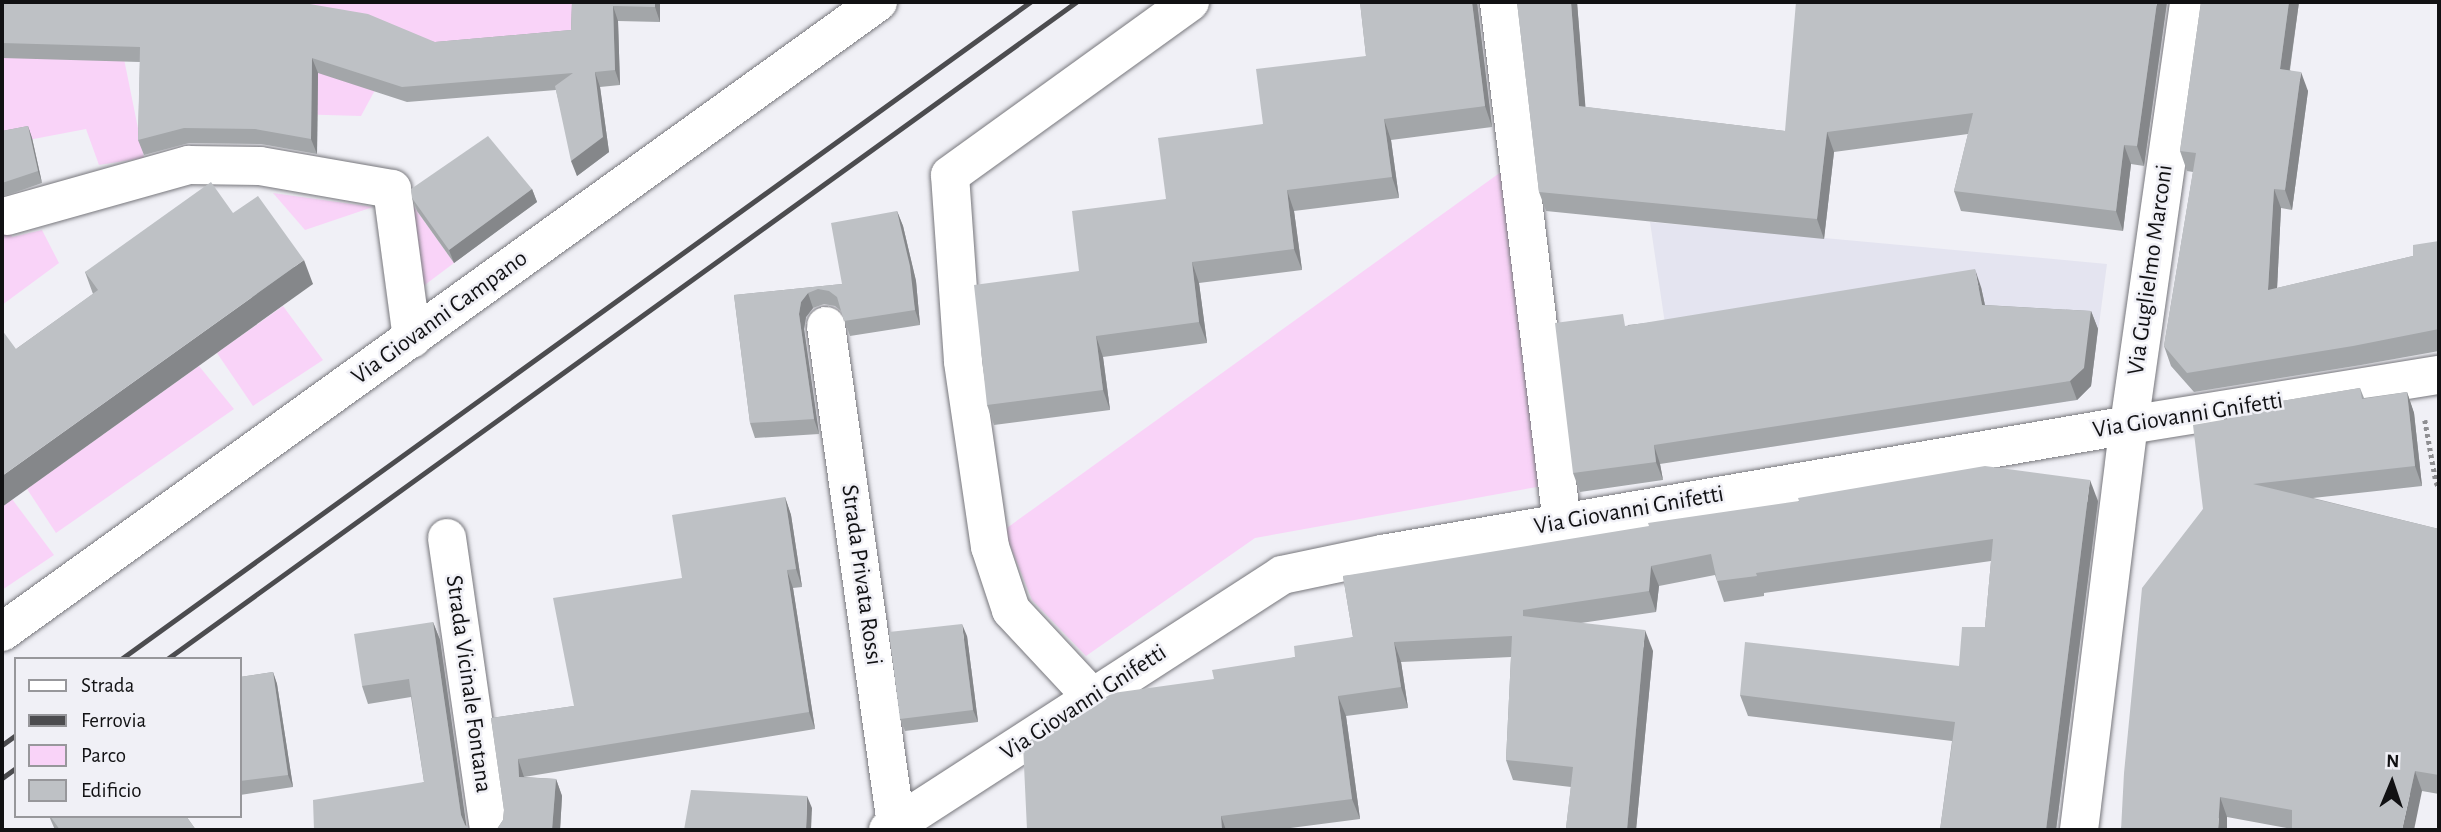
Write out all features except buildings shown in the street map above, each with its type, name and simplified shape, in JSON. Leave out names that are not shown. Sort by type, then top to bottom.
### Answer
[{"type":"street","name":"Via Giovanni Campano","points":[[2,632],[878,2]]},
{"type":"street","points":[[1092,698],[1011,610],[990,547],[964,361],[950,176],[1189,2]]},
{"type":"street","points":[[1499,2],[1562,523]]},
{"type":"street","name":"Via Guglielmo Marconi","points":[[2079,830],[2129,425],[2189,2]]},
{"type":"street","points":[[7,216],[189,165],[260,166],[392,189],[412,338]]},
{"type":"street","name":"Strada Privata Rossi","points":[[827,326],[892,828]]},
{"type":"street","name":"Via Giovanni Gnifetti","points":[[892,828],[1282,575],[1382,554],[2129,425],[2439,375]]},
{"type":"street","name":"Strada Vicinale Fontana","points":[[447,538],[489,830]]},
{"type":"path","points":[[2425,419],[2439,487]]},
{"type":"shaded area","points":[[1650,222],[2107,264],[2091,386],[2077,400],[1685,460]]},
{"type":"green space","points":[[2,2],[122,49],[144,158],[99,165],[86,129],[2,145]]},
{"type":"green space","points":[[263,2],[578,2],[577,46],[441,57]]},
{"type":"green space","points":[[261,54],[381,79],[361,116],[257,113]]},
{"type":"green space","points":[[1512,164],[1548,485],[1255,538],[1086,656],[1032,600],[1004,530]]},
{"type":"green space","points":[[2,192],[12,237],[42,230],[59,263],[2,305]]},
{"type":"green space","points":[[273,193],[373,207],[305,230]]},
{"type":"green space","points":[[412,204],[454,263],[418,290]]},
{"type":"green space","points":[[283,306],[323,360],[253,406],[217,353]]},
{"type":"green space","points":[[199,366],[234,409],[56,533],[27,489]]},
{"type":"green space","points":[[12,499],[54,555],[2,590],[2,507]]},
{"type":"railway","points":[[124,657],[1030,2]]},
{"type":"railway","points":[[170,657],[1076,2]]},
{"type":"railway","points":[[2,745],[14,736]]},
{"type":"railway","points":[[2,778],[14,769]]}]
